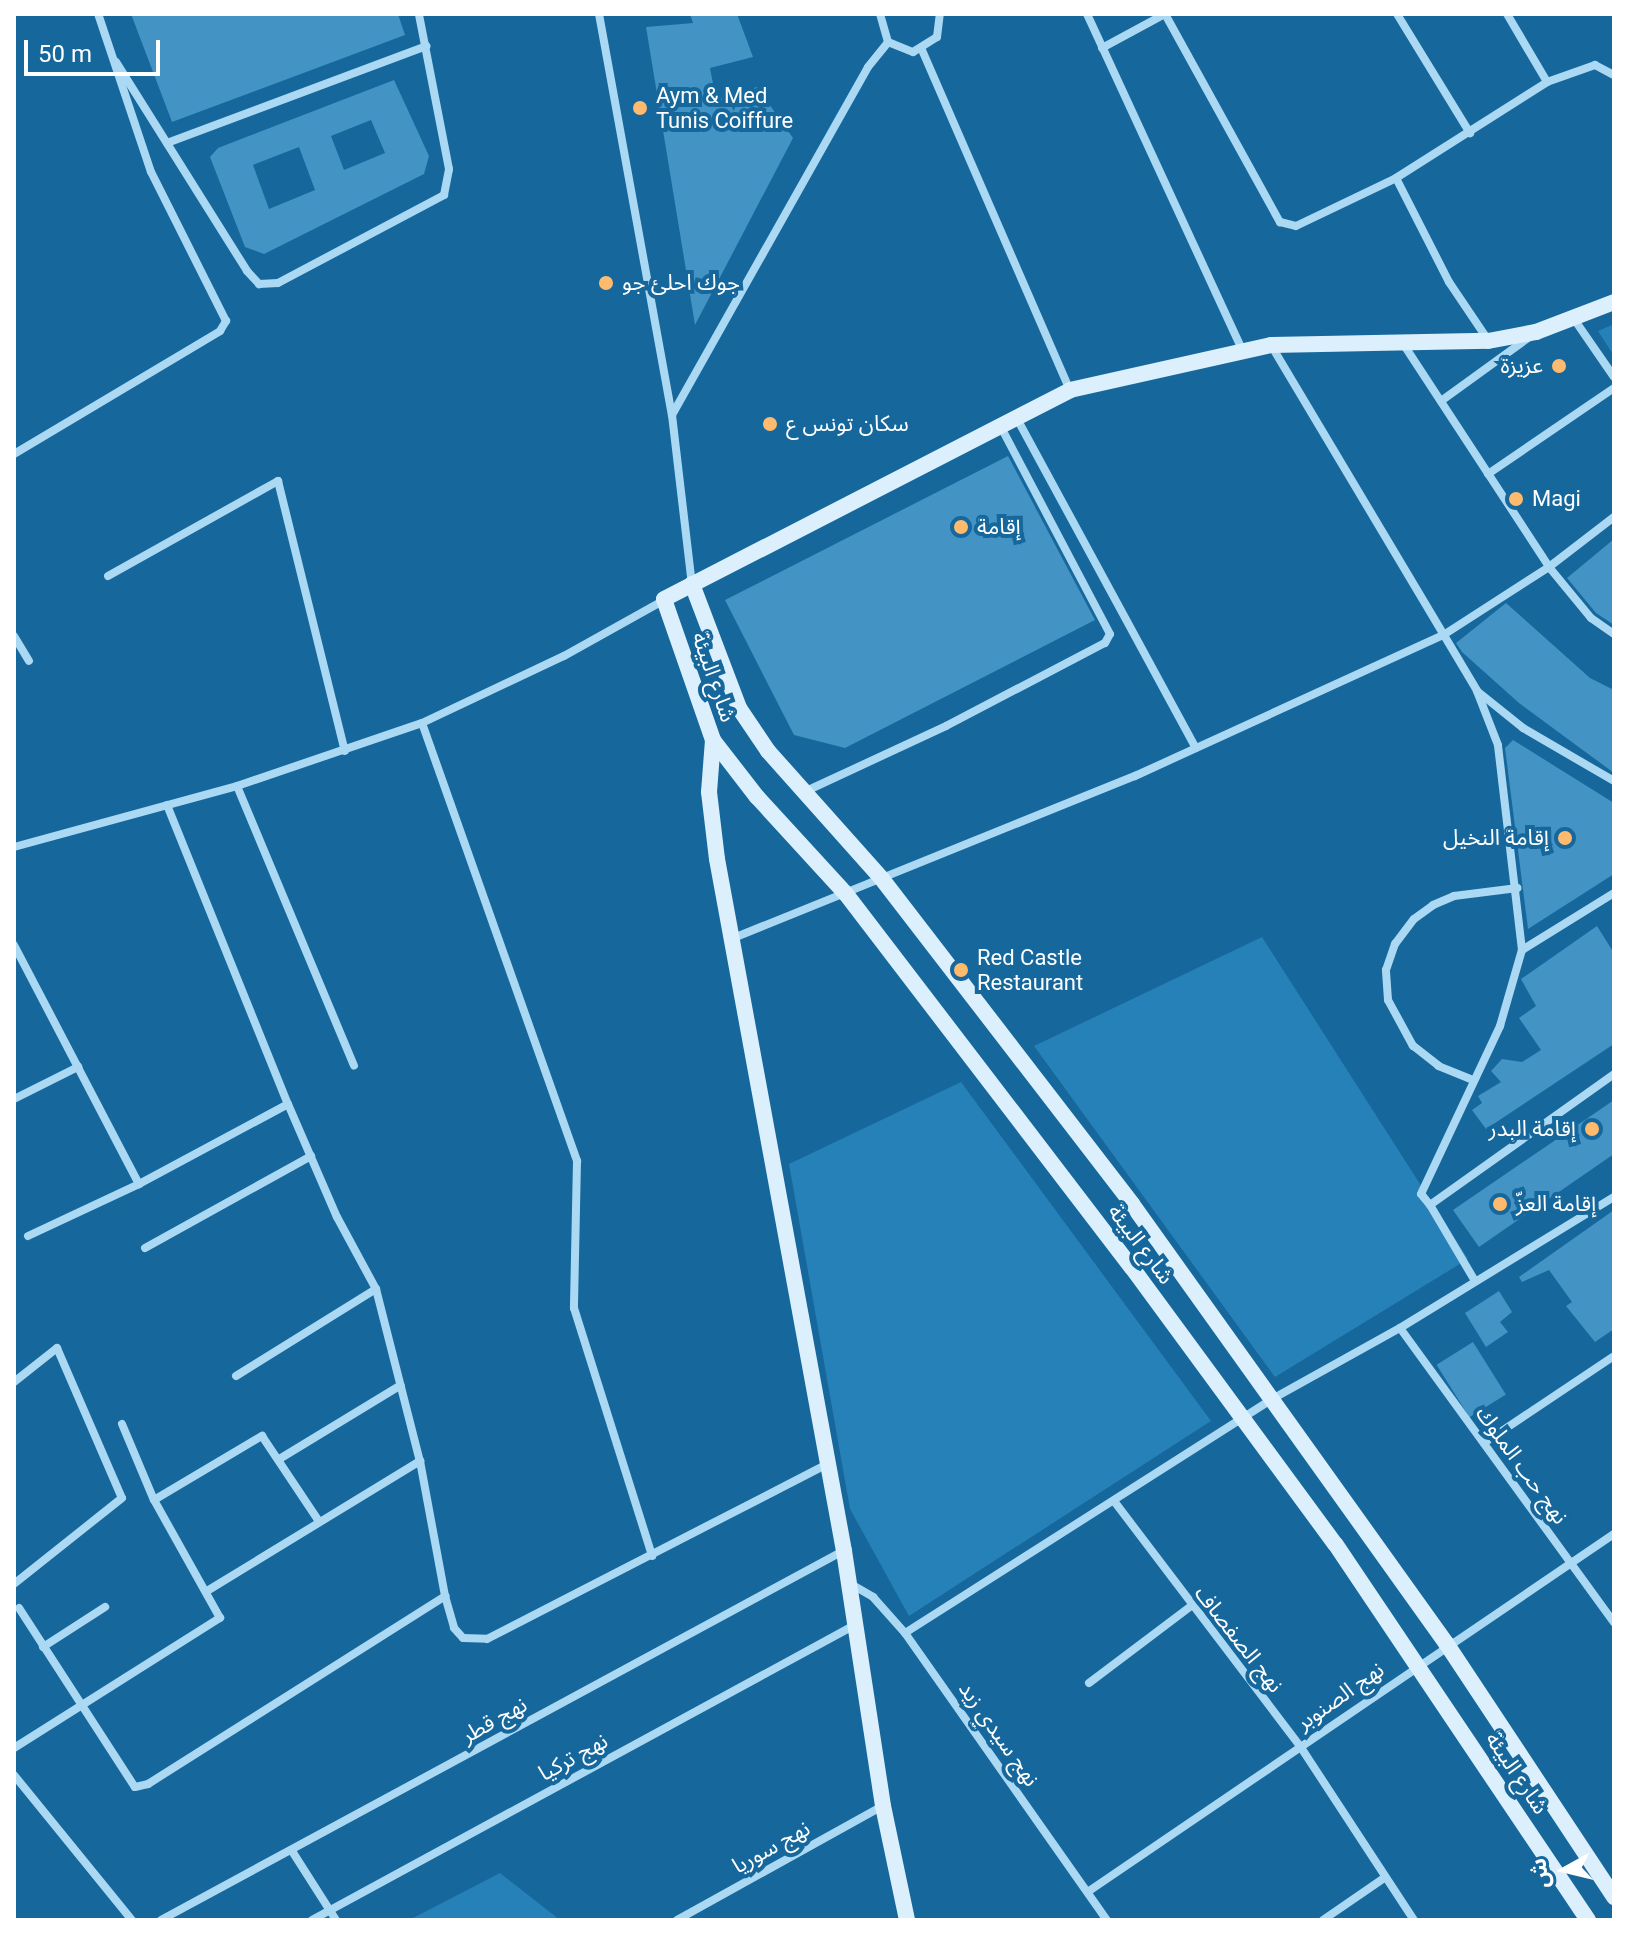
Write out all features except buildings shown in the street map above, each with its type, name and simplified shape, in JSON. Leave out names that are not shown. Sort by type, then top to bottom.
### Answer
[{"type":"street","points":[[14,454],[220,331],[226,321],[151,172],[98,14]]},
{"type":"street","points":[[116,62],[247,271],[259,284],[278,283],[444,195],[449,169],[419,14]]},
{"type":"street","points":[[599,14],[672,415],[692,584]]},
{"type":"street","points":[[880,14],[888,42],[904,51],[922,50],[937,37],[940,14]]},
{"type":"street","points":[[1087,14],[1243,351]]},
{"type":"street","points":[[1102,48],[1165,14],[1280,222],[1306,223],[1396,178],[1547,82],[1595,65],[1614,75]]},
{"type":"street","points":[[1397,14],[1470,133]]},
{"type":"street","points":[[1507,14],[1547,82]]},
{"type":"street","points":[[672,415],[868,67],[888,42]]},
{"type":"street","points":[[167,143],[426,46]]},
{"type":"street","points":[[922,50],[1070,390]]},
{"type":"street","points":[[1396,178],[1449,282],[1488,341]]},
{"type":"street","points":[[14,847],[237,786],[422,723],[564,656],[664,599],[1007,418],[1070,390],[1271,345],[1488,341],[1536,332],[1614,302]]},
{"type":"street","points":[[1574,319],[1614,377]]},
{"type":"street","points":[[1441,401],[1536,332]]},
{"type":"street","points":[[1401,342],[1549,567],[1591,618],[1614,634]]},
{"type":"street","points":[[1271,345],[1445,634],[1477,691],[1498,745],[1518,888],[1522,950],[1500,1026],[1421,1194],[1475,1281]]},
{"type":"street","points":[[1488,474],[1614,388]]},
{"type":"street","points":[[1007,418],[1196,748]]},
{"type":"street","points":[[803,792],[946,726],[1105,643],[1110,634],[1007,418]]},
{"type":"street","points":[[108,576],[278,481],[345,751]]},
{"type":"street","points":[[731,939],[1196,748],[1445,634],[1549,567],[1614,517]]},
{"type":"street","name":"شارع البيئة","points":[[692,584],[739,708],[803,792],[882,879],[1274,1398],[1446,1643],[1614,1897]]},
{"type":"street","name":"شارع البيئة","points":[[664,599],[713,740],[757,797],[846,894],[1123,1256],[1418,1664],[1588,1920]]},
{"type":"street","points":[[14,636],[29,661]]},
{"type":"street","points":[[1477,691],[1523,728],[1614,781]]},
{"type":"street","points":[[422,723],[577,1161],[574,1308],[652,1556]]},
{"type":"street","points":[[713,740],[709,792],[731,939],[844,1551],[853,1626],[883,1806],[907,1920]]},
{"type":"street","points":[[237,786],[354,1066]]},
{"type":"street","points":[[167,805],[288,1104],[376,1289],[420,1461],[445,1596],[454,1628],[463,1638],[487,1639],[828,1464]]},
{"type":"street","points":[[1473,1080],[1439,1066],[1413,1046],[1388,1000],[1386,970],[1404,932],[1433,905],[1454,896],[1518,888]]},
{"type":"street","points":[[1522,950],[1614,893]]},
{"type":"street","points":[[14,945],[139,1184]]},
{"type":"street","points":[[14,1099],[78,1067]]},
{"type":"street","points":[[1430,1205],[1614,1074]]},
{"type":"street","points":[[28,1236],[139,1184],[288,1104]]},
{"type":"street","points":[[145,1248],[311,1156]]},
{"type":"street","points":[[905,1633],[1274,1398],[1400,1328],[1614,1197]]},
{"type":"street","points":[[236,1376],[376,1289]]},
{"type":"street","name":"نهج حب الملوك","points":[[1400,1328],[1614,1623]]},
{"type":"street","points":[[14,1382],[57,1348],[122,1498],[14,1584]]},
{"type":"street","points":[[1484,1443],[1614,1356]]},
{"type":"street","points":[[281,1458],[401,1385]]},
{"type":"street","points":[[14,1748],[219,1620],[207,1591],[154,1500],[122,1424]]},
{"type":"street","points":[[154,1500],[257,1437],[267,1438],[318,1520]]},
{"type":"street","points":[[207,1591],[318,1520],[420,1461]]},
{"type":"street","name":"نهج الصفصاف","points":[[1114,1501],[1190,1607],[1300,1746],[1414,1920]]},
{"type":"street","name":"نهج الصنوبر","points":[[1089,1891],[1446,1643],[1614,1534]]},
{"type":"street","name":"نهج قطر","points":[[161,1920],[844,1551]]},
{"type":"street","name":"نهج سيدي زيد","points":[[848,1583],[873,1597],[905,1633],[1107,1920]]},
{"type":"street","points":[[19,1608],[129,1784],[142,1786],[445,1596]]},
{"type":"street","points":[[43,1647],[105,1607]]},
{"type":"street","points":[[1089,1683],[1190,1607]]},
{"type":"street","name":"نهج تركيا","points":[[312,1920],[853,1626]]},
{"type":"street","points":[[14,1775],[132,1920]]},
{"type":"street","name":"نهج سوريا","points":[[677,1920],[883,1806]]},
{"type":"street","points":[[292,1851],[327,1913],[336,1920]]},
{"type":"street","points":[[1323,1920],[1384,1878]]},
{"type":"shaded area","points":[[1614,324],[1614,356],[1598,331]]},
{"type":"shaded area","points":[[1262,937],[1468,1259],[1275,1377],[1034,1046]]},
{"type":"shaded area","points":[[961,1082],[1211,1421],[909,1616],[850,1509],[789,1164]]},
{"type":"shaded area","points":[[500,1873],[560,1920],[409,1920]]},
{"type":"place","name":"Aym & Med Tunis Coiffure","points":[[640,108]]},
{"type":"place","name":"جوك احلئ جو","points":[[606,283]]},
{"type":"place","name":"عزيزة","points":[[1559,366]]},
{"type":"place","name":"سكان تونس ع","points":[[770,424]]},
{"type":"place","name":"Magi","points":[[1516,499]]},
{"type":"place","name":"إقامة","points":[[961,527]]},
{"type":"place","name":"إقامة النخيل","points":[[1565,838]]},
{"type":"place","name":"Red Castle Restaurant","points":[[961,970]]},
{"type":"place","name":"إقامة البدر","points":[[1592,1129]]},
{"type":"place","name":"إقامة العزّ","points":[[1500,1204]]}]
